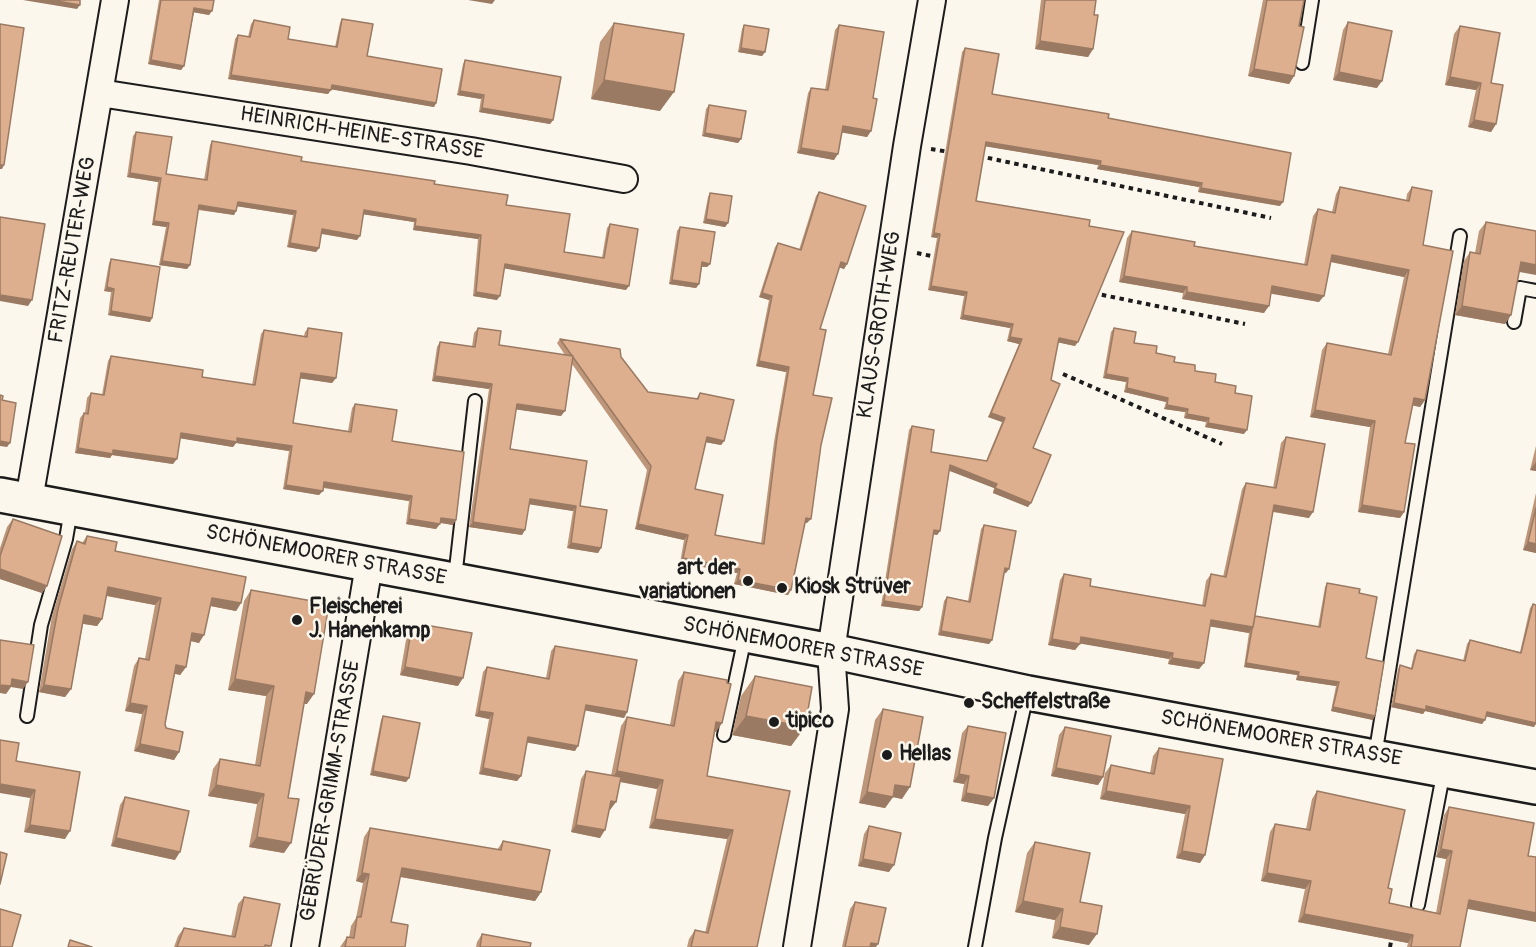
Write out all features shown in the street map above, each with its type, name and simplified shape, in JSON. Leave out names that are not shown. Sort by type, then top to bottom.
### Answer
[{"type":"street","name":"FRITZ-REUTER-WEG","points":[[15,498],[100,93],[115,0]]},
{"type":"street","name":"KLAUS-GROTH-WEG","points":[[831,651],[932,0]]},
{"type":"street","name":"HEINRICH-HEINE-STRASSE","points":[[100,93],[471,151],[624,178]]},
{"type":"street","name":"SCHÖNEMOORER STRASSE","points":[[15,498],[831,651],[1028,693],[1536,787]]},
{"type":"street","name":"GEBRÜDER-GRIMM-STRASSE","points":[[305,947],[369,565]]},
{"type":"street","points":[[797,947],[835,709],[831,651]]},
{"type":"lane","points":[[1302,63],[1312,0]]},
{"type":"lane","points":[[1375,756],[1460,236]]},
{"type":"lane","points":[[1514,322],[1520,288],[1536,291]]},
{"type":"lane","points":[[455,581],[475,401]]},
{"type":"lane","points":[[27,716],[41,625],[66,539],[71,508]]},
{"type":"lane","points":[[724,735],[746,635]]},
{"type":"lane","points":[[975,947],[995,838],[1028,693]]},
{"type":"lane","points":[[1418,905],[1444,769]]},
{"type":"path","points":[[908,146],[961,154]]},
{"type":"path","points":[[972,155],[1271,218]]},
{"type":"path","points":[[892,247],[937,258]]},
{"type":"path","points":[[1091,293],[1245,324]]},
{"type":"path","points":[[1063,374],[1222,444]]},
{"type":"building","points":[[51,0],[80,0],[80,5]]},
{"type":"building","points":[[161,0],[214,0],[212,11],[194,8],[184,66],[151,60]]},
{"type":"building","points":[[1045,0],[1096,0],[1094,15],[1098,15],[1093,49],[1040,41]]},
{"type":"building","points":[[1267,0],[1304,0],[1299,26],[1304,27],[1294,76],[1254,69]]},
{"type":"building","points":[[342,19],[373,24],[367,56],[442,69],[436,103],[332,85],[331,90],[231,75],[238,35],[250,37],[254,20],[290,27],[288,39],[337,47]]},
{"type":"building","points":[[1348,22],[1392,31],[1382,81],[1339,72]]},
{"type":"building","points":[[614,23],[684,34],[674,92],[604,80]]},
{"type":"building","points":[[0,24],[24,28],[4,165],[0,165]]},
{"type":"building","points":[[744,25],[769,29],[765,52],[741,48]]},
{"type":"building","points":[[839,25],[884,32],[873,98],[877,99],[871,131],[843,126],[838,154],[801,148],[811,88],[828,90]]},
{"type":"building","points":[[1460,26],[1500,33],[1491,83],[1503,85],[1496,124],[1474,120],[1481,83],[1450,77]]},
{"type":"building","points":[[965,48],[999,54],[992,94],[1109,114],[1108,118],[1291,153],[1283,202],[1201,188],[1202,183],[1100,165],[1101,161],[986,142],[976,201],[1090,220],[1089,226],[1124,232],[1078,342],[1059,338],[1051,380],[1060,384],[1033,448],[1051,455],[1031,503],[995,488],[997,484],[950,465],[940,531],[934,530],[922,607],[884,601],[912,426],[934,430],[931,452],[987,461],[1005,418],[991,413],[1022,339],[1010,337],[1013,324],[963,315],[967,292],[931,286],[940,234],[934,233]]},
{"type":"building","points":[[465,60],[561,77],[553,120],[482,108],[484,95],[460,91]]},
{"type":"building","points":[[709,105],[746,111],[741,139],[705,133]]},
{"type":"building","points":[[136,132],[172,137],[166,174],[207,180],[212,141],[302,157],[301,161],[435,181],[434,184],[508,195],[506,205],[570,214],[564,252],[604,258],[610,224],[638,229],[629,286],[505,264],[500,296],[476,292],[481,235],[415,226],[416,219],[364,210],[360,236],[322,229],[319,248],[290,243],[296,211],[238,202],[236,211],[199,205],[190,265],[162,261],[169,223],[154,221],[161,178],[130,173]]},
{"type":"building","points":[[1340,187],[1409,201],[1412,187],[1432,191],[1423,245],[1453,251],[1425,400],[1414,398],[1405,443],[1415,444],[1404,512],[1362,505],[1375,421],[1315,410],[1327,343],[1391,355],[1409,270],[1332,255],[1324,296],[1272,286],[1269,306],[1187,292],[1187,287],[1124,276],[1132,231],[1195,242],[1194,246],[1307,265],[1318,209],[1335,213]]},
{"type":"building","points":[[819,192],[866,206],[847,264],[841,262],[820,329],[826,330],[813,395],[832,398],[821,445],[811,519],[806,518],[791,590],[738,580],[740,569],[683,558],[688,535],[638,524],[651,466],[560,339],[620,349],[621,357],[648,392],[698,399],[700,393],[734,400],[724,441],[707,437],[695,489],[723,495],[715,535],[764,544],[777,437],[789,367],[759,361],[772,296],[762,293],[778,243],[801,250]]},
{"type":"building","points":[[710,193],[732,196],[728,223],[706,219]]},
{"type":"building","points":[[0,217],[45,224],[32,300],[0,295]]},
{"type":"building","points":[[1486,222],[1536,231],[1536,265],[1521,262],[1511,315],[1462,306],[1470,252],[1480,254]]},
{"type":"building","points":[[680,227],[715,232],[710,264],[702,262],[699,284],[672,280]]},
{"type":"building","points":[[111,259],[160,267],[152,318],[111,311],[114,289],[107,287]]},
{"type":"building","points":[[308,328],[342,333],[336,378],[301,373],[293,423],[351,432],[355,404],[397,410],[392,441],[464,452],[456,520],[441,518],[440,524],[409,519],[412,496],[324,482],[323,491],[286,485],[292,446],[237,438],[237,442],[181,433],[177,459],[113,450],[113,454],[78,448],[84,413],[88,414],[91,393],[104,395],[111,356],[203,370],[202,377],[255,385],[264,330],[307,337]]},
{"type":"building","points":[[478,328],[501,331],[499,345],[573,356],[565,411],[517,404],[510,449],[587,461],[580,506],[607,510],[601,548],[571,543],[576,506],[530,499],[525,530],[473,522],[492,384],[435,376],[440,342],[475,347]]},
{"type":"building","points":[[1114,328],[1136,332],[1134,343],[1157,346],[1156,353],[1175,357],[1174,362],[1195,365],[1195,371],[1216,374],[1215,382],[1236,386],[1235,393],[1252,396],[1247,430],[1208,423],[1209,418],[1187,414],[1188,409],[1167,405],[1168,398],[1127,388],[1128,378],[1106,374]]},
{"type":"building","points":[[0,395],[3,396],[2,400],[16,403],[10,443],[0,441]]},
{"type":"building","points":[[1286,437],[1325,444],[1313,512],[1274,505],[1253,627],[1211,620],[1204,663],[1172,658],[1173,653],[1081,637],[1080,644],[1052,639],[1064,574],[1091,579],[1090,586],[1205,606],[1211,574],[1226,577],[1246,483],[1276,488]]},
{"type":"building","points":[[1536,508],[1536,544],[1528,542]]},
{"type":"building","points":[[13,519],[62,536],[47,586],[0,569],[0,556]]},
{"type":"building","points":[[984,525],[1016,531],[1009,569],[1005,568],[992,640],[941,631],[947,597],[970,602]]},
{"type":"building","points":[[87,536],[117,542],[115,551],[246,577],[241,603],[212,598],[204,635],[192,633],[186,667],[176,665],[165,724],[166,728],[183,732],[179,752],[140,744],[147,706],[130,703],[139,658],[149,660],[161,598],[108,587],[102,619],[84,615],[71,689],[44,685],[58,609],[77,541],[85,544]]},
{"type":"building","points":[[1327,583],[1360,589],[1359,593],[1377,597],[1366,658],[1384,662],[1375,716],[1333,707],[1339,682],[1298,676],[1299,672],[1246,663],[1255,616],[1320,627]]},
{"type":"building","points":[[251,590],[329,604],[314,694],[306,692],[288,798],[299,799],[291,843],[257,837],[264,794],[216,785],[220,759],[260,766],[274,686],[235,679]]},
{"type":"building","points":[[1533,604],[1536,605],[1536,723],[1487,712],[1485,720],[1426,706],[1426,710],[1394,703],[1400,665],[1412,669],[1417,650],[1465,661],[1470,640],[1521,653]]},
{"type":"building","points":[[412,626],[430,630],[431,626],[472,633],[463,678],[405,667]]},
{"type":"building","points":[[0,640],[34,645],[28,682],[12,679],[11,686],[0,685]]},
{"type":"building","points":[[555,646],[637,660],[627,712],[586,705],[578,746],[528,737],[521,776],[483,768],[493,713],[479,711],[487,667],[549,679]]},
{"type":"building","points":[[684,672],[727,680],[727,683],[731,684],[722,723],[716,722],[707,776],[790,791],[757,947],[691,947],[695,930],[708,933],[733,830],[655,819],[663,780],[617,771],[627,717],[674,726]]},
{"type":"building","points":[[755,676],[812,687],[805,727],[746,716]]},
{"type":"building","points":[[883,709],[923,717],[910,787],[895,785],[893,797],[867,792]]},
{"type":"building","points":[[383,716],[420,723],[409,778],[373,771]]},
{"type":"building","points":[[968,726],[1006,733],[994,798],[966,793],[969,776],[959,774]]},
{"type":"building","points":[[1065,727],[1111,736],[1103,777],[1056,768]]},
{"type":"building","points":[[0,740],[19,743],[16,761],[80,772],[70,831],[30,825],[35,790],[0,784]]},
{"type":"building","points":[[1159,748],[1223,759],[1205,855],[1182,851],[1190,806],[1106,791],[1111,765],[1154,774]]},
{"type":"building","points":[[586,771],[621,777],[616,802],[611,801],[605,830],[576,825]]},
{"type":"building","points":[[1317,791],[1405,810],[1388,888],[1392,889],[1389,903],[1440,914],[1452,851],[1441,849],[1449,807],[1534,823],[1528,856],[1536,857],[1536,913],[1469,900],[1460,947],[1411,947],[1413,935],[1304,914],[1311,881],[1267,873],[1275,824],[1310,830]]},
{"type":"building","points":[[125,797],[189,811],[180,852],[116,838]]},
{"type":"building","points":[[869,826],[901,833],[894,865],[863,859]]},
{"type":"building","points":[[370,828],[501,850],[503,841],[550,850],[541,892],[402,868],[391,922],[408,925],[405,947],[345,947],[347,937],[354,938],[357,917],[361,917],[369,874],[362,873]]},
{"type":"building","points":[[1035,842],[1090,853],[1080,902],[1102,906],[1097,934],[1060,927],[1063,909],[1023,901]]},
{"type":"building","points":[[0,852],[7,854],[0,884]]},
{"type":"building","points":[[244,897],[280,904],[271,946],[177,947],[184,928],[235,937]]},
{"type":"building","points":[[855,902],[886,908],[878,944],[871,943],[870,947],[845,947]]},
{"type":"building","points":[[0,909],[21,915],[12,947],[0,947]]},
{"type":"building","points":[[482,934],[531,943],[530,947],[480,947]]},
{"type":"building","points":[[70,940],[92,947],[68,947]]},
{"type":"place","name":"art der variationen","points":[[748,581]]},
{"type":"place","name":"Kiosk Strüver","points":[[782,588]]},
{"type":"place","name":"Fleischerei J. Hanenkamp","points":[[297,620]]},
{"type":"place","name":"Scheffelstraße","points":[[969,703]]},
{"type":"place","name":"tipico","points":[[774,722]]},
{"type":"place","name":"Hellas","points":[[887,755]]}]
